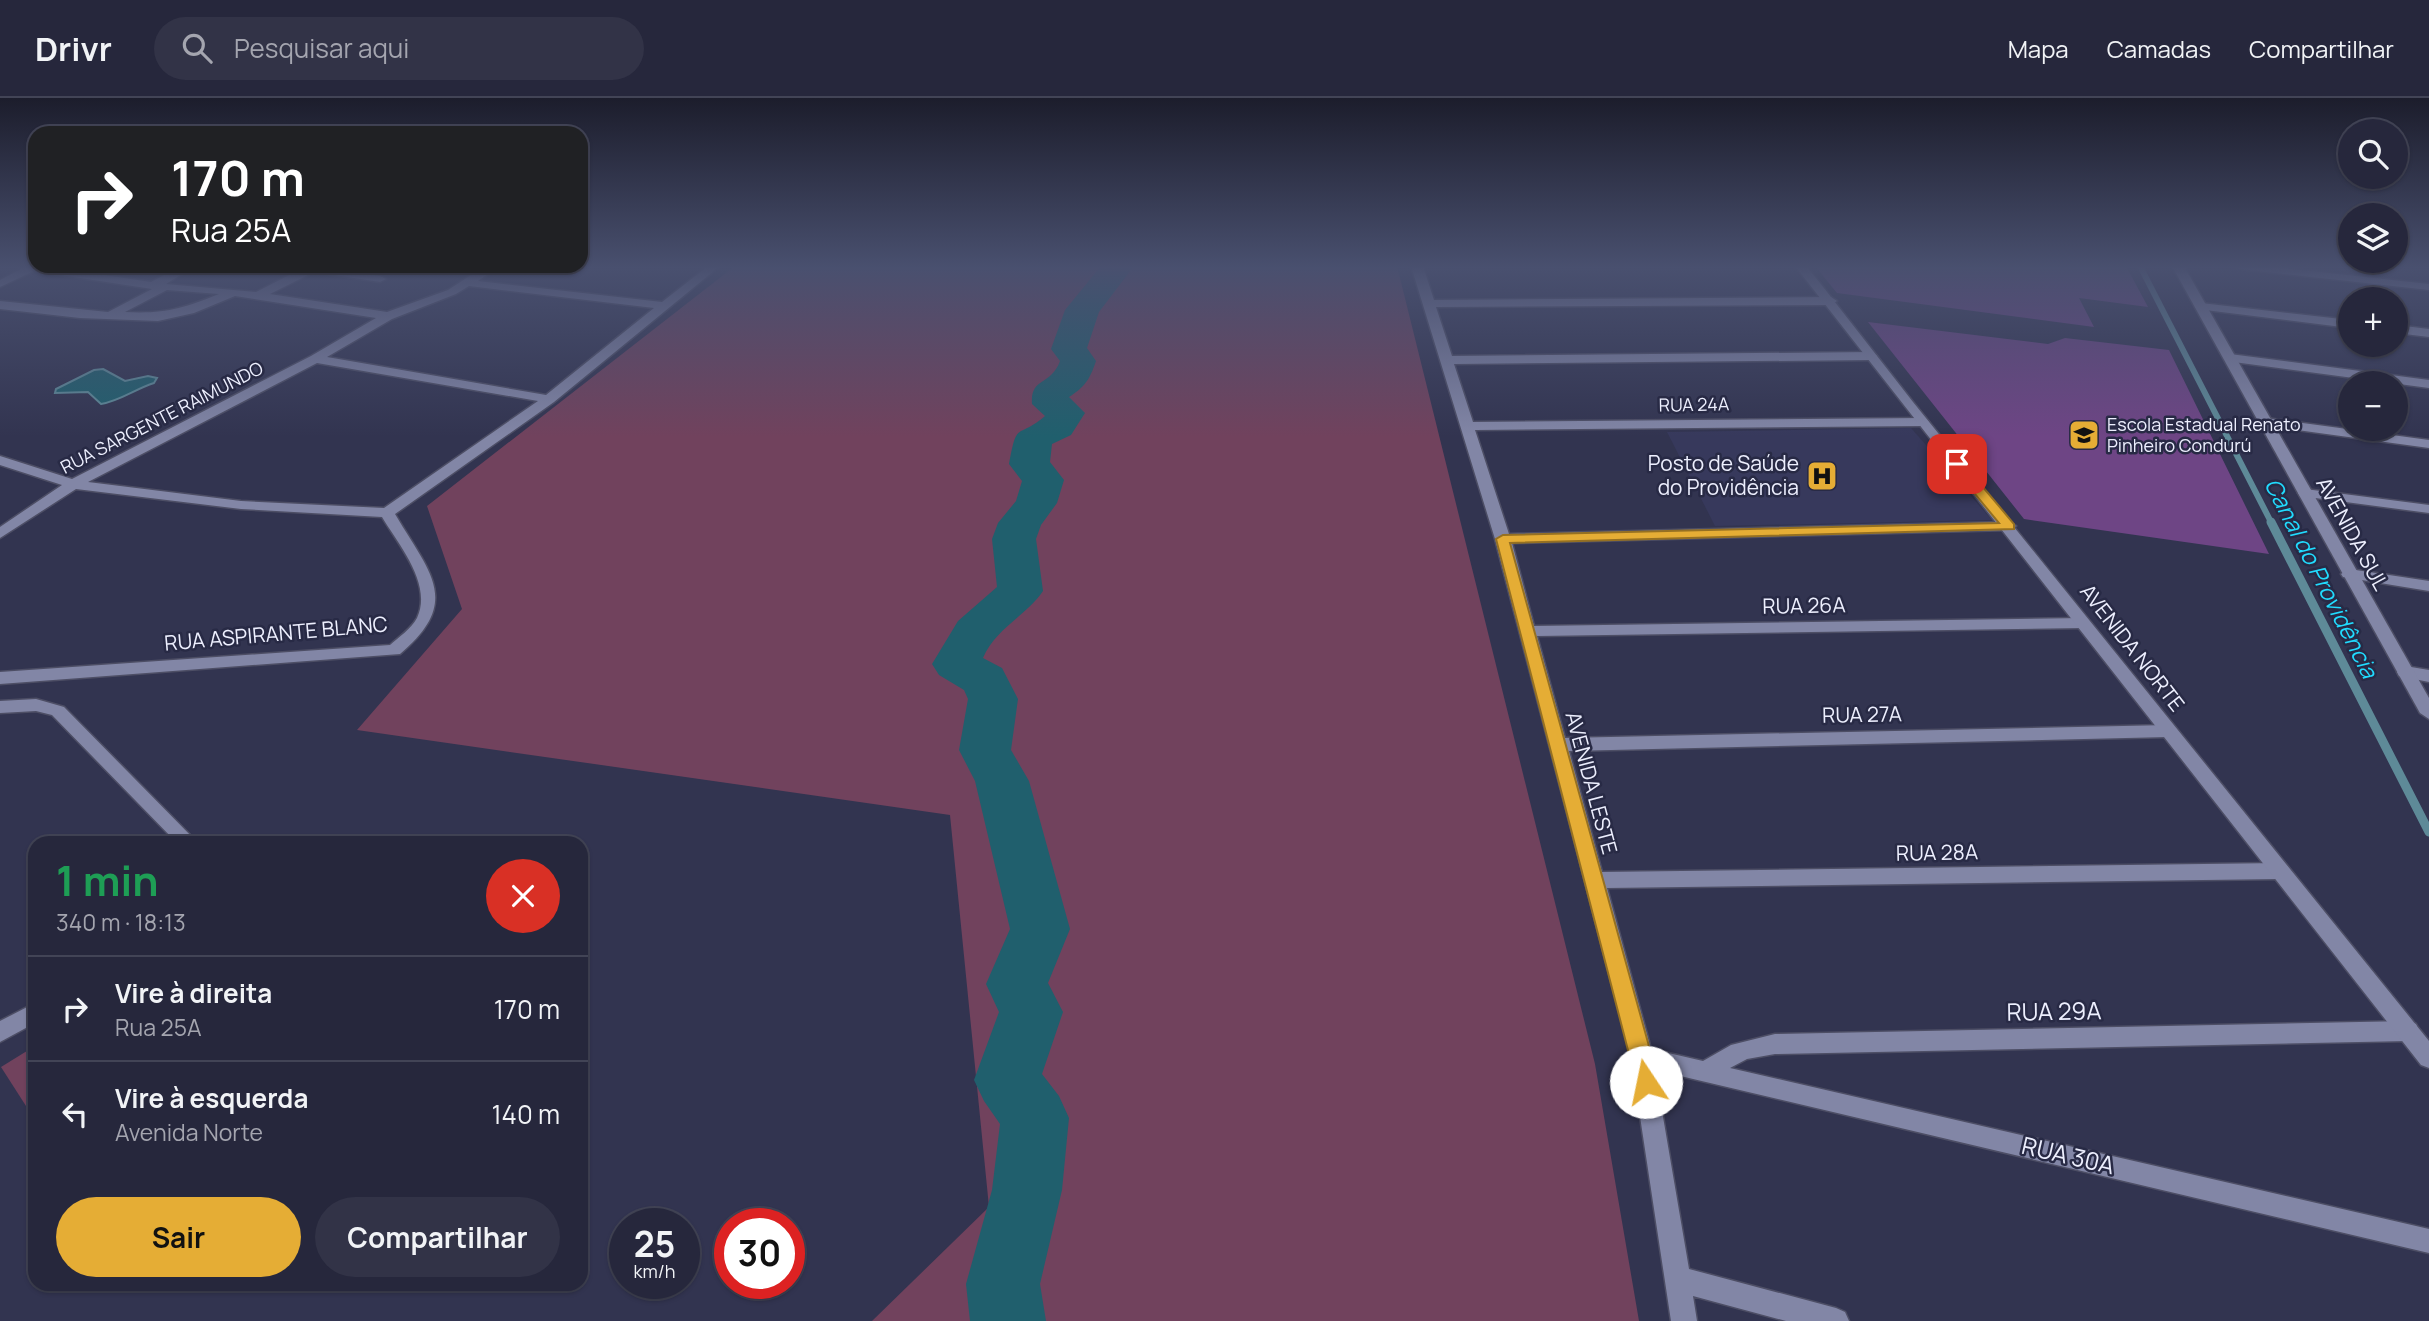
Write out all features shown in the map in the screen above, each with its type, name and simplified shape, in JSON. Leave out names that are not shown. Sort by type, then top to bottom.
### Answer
[{"type":"street","name":"RUA SARGENTE RAIMUNDO","points":[[0,534],[73,484],[315,359],[376,323]]},
{"type":"street","points":[[0,460],[73,484],[241,505],[387,513],[549,399],[643,323]]},
{"type":"street","name":"AVENIDA LESTE","points":[[1434,323],[1503,539],[1525,631],[1642,1057],[1684,1321]]},
{"type":"street","name":"AVENIDA NORTE","points":[[1847,323],[1922,422],[2009,526],[2083,624],[2429,1058]]},
{"type":"street","name":"AVENIDA SUL","points":[[2210,323],[2429,713]]},
{"type":"street","points":[[2408,330],[2429,333]]},
{"type":"street","points":[[1445,360],[1871,356]]},
{"type":"street","points":[[2230,358],[2429,384]]},
{"type":"street","points":[[315,359],[549,399]]},
{"type":"street","name":"RUA 24A","points":[[1467,426],[1922,422]]},
{"type":"street","points":[[2265,422],[2429,444]]},
{"type":"street","points":[[2305,493],[2429,509]]},
{"type":"street","name":"RUA ASPIRANTE BLANC","points":[[0,678],[394,650],[421,628],[429,614],[430,600],[427,585],[387,513]]},
{"type":"street","points":[[1503,539],[2009,526]]},
{"type":"street","points":[[2349,574],[2429,586]]},
{"type":"street","name":"RUA 26A","points":[[1525,631],[2083,624]]},
{"type":"street","points":[[2405,673],[2429,676]]},
{"type":"street","points":[[0,707],[37,705],[58,711],[182,836]]},
{"type":"street","name":"RUA 27A","points":[[1557,745],[2168,731]]},
{"type":"street","name":"RUA 28A","points":[[1594,880],[2280,871]]},
{"type":"street","points":[[0,1032],[28,1016]]},
{"type":"street","name":"RUA 29A","points":[[1708,1071],[1739,1050],[1749,1046],[1775,1044],[2408,1031]]},
{"type":"street","name":"RUA 30A","points":[[1642,1057],[2429,1241]]},
{"type":"street","points":[[1676,1279],[1836,1321]]},
{"type":"shaded area","points":[[662,323],[1411,323],[1595,1064],[1639,1321],[872,1321],[989,1207],[950,815],[357,730],[462,609],[427,506]]},
{"type":"shaded area","points":[[103,369],[125,381],[148,376],[157,378],[154,383],[101,404],[88,392],[55,393],[56,389],[94,370]]},
{"type":"shaded area","name":"Posto de Saúde do Providência","points":[[1911,428],[1992,520],[1715,526],[1667,432]]},
{"type":"shaded area","points":[[28,1050],[28,1109],[1,1067]]},
{"type":"building","name":"Escola Estadual Renato Pinheiro Condurú","points":[[1869,323],[2048,344],[2065,338],[2169,350],[2269,554],[2024,519]]},
{"type":"building","points":[[2064,323],[2092,323],[2094,327]]},
{"type":"waterway","points":[[1008,1321],[1003,1284],[1027,1190],[1035,1118],[1007,1080],[1031,1012],[1017,984],[1040,929],[1002,781],[985,750],[993,699],[984,680],[956,664],[975,632],[1020,591],[1014,539],[1020,523],[1036,503],[1043,480],[1029,464],[1033,438],[1057,427],[1066,413],[1051,404],[1050,393],[1072,379],[1078,361],[1069,349],[1078,323]]},
{"type":"waterway","name":"Canal do Providência","points":[[2169,323],[2272,524]]},
{"type":"waterway","name":"Canal do Providência","points":[[2271,522],[2429,832]]},
{"type":"place","name":"Escola Estadual Renato Pinheiro Condurú","points":[[2084,435]]},
{"type":"place","name":"Posto de Saúde do Providência","points":[[1822,476]]},
{"type":"route","points":[[1646,1082],[1642,1057],[1525,631],[1503,539],[2009,526],[1957,464]]}]
